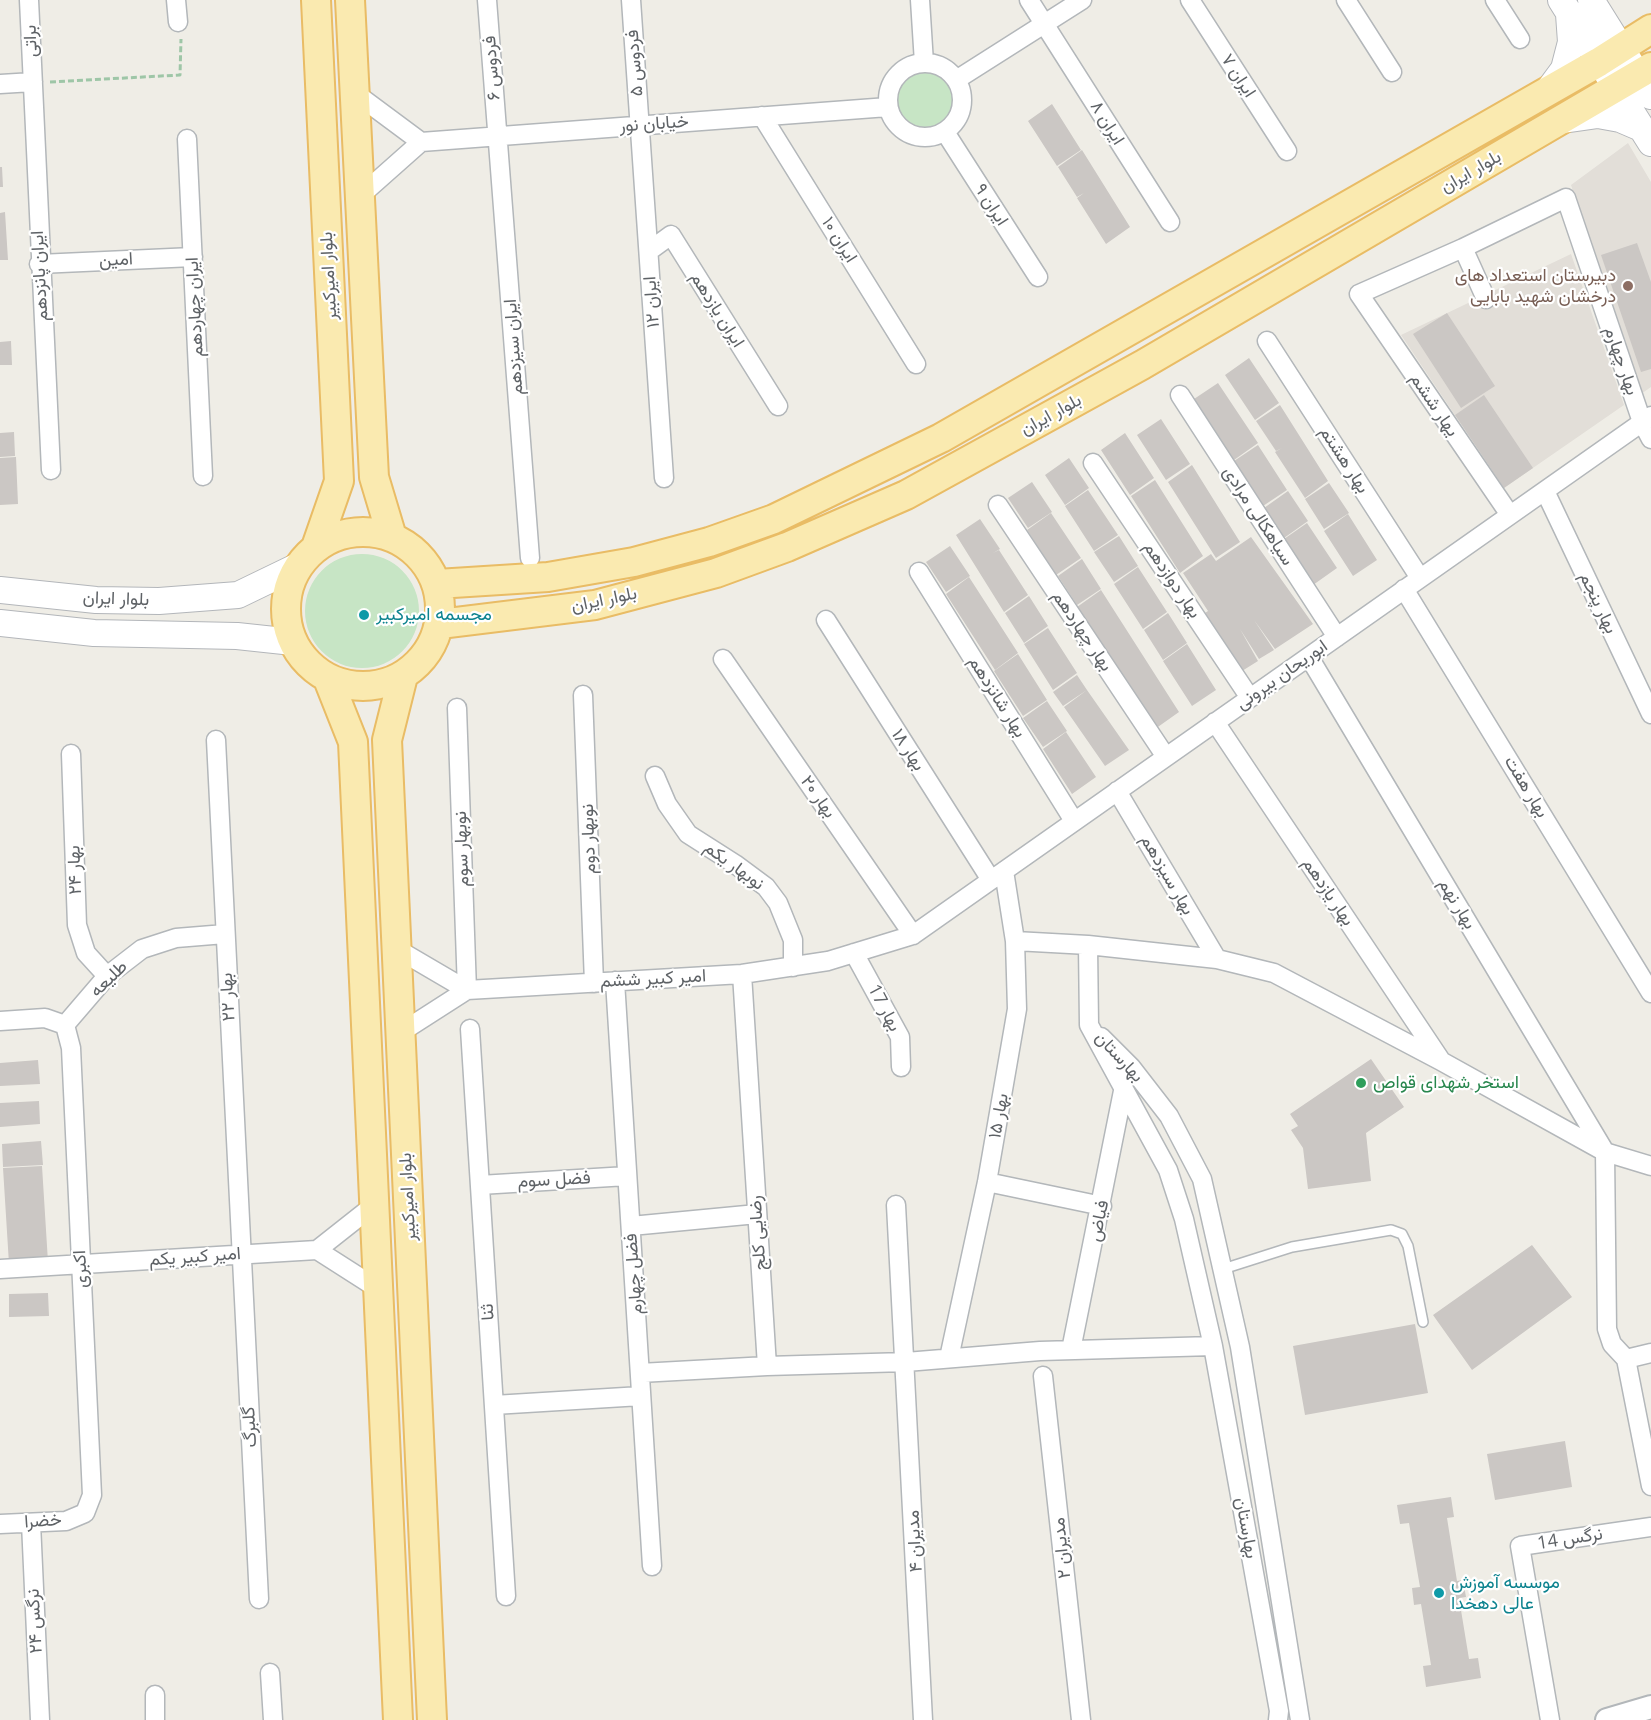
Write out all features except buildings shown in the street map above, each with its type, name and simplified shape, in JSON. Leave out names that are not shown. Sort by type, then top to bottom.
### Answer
[{"type":"main road","name":"بلوار امیرکبیر","points":[[307,557],[339,481],[316,0]]},
{"type":"main road","name":"بلوار امیرکبیر","points":[[350,0],[374,477],[392,537]]},
{"type":"main road","points":[[1591,0],[1610,55]]},
{"type":"main road","points":[[1565,7],[1639,82],[1646,135]]},
{"type":"main road","points":[[1547,92],[1564,69],[1571,42],[1565,7]]},
{"type":"main road","name":"بلوار ایران","points":[[437,584],[548,577],[634,562],[709,542],[774,519],[941,438],[1547,92],[1651,29]]},
{"type":"main road","name":"بلوار ایران","points":[[440,624],[595,605],[705,576],[787,547],[895,500],[1142,365],[1554,123],[1639,82]]},
{"type":"main road","points":[[1554,123],[1576,116],[1598,115],[1620,119],[1646,135]]},
{"type":"main road","points":[[366,531],[392,537],[411,548],[427,564],[437,584],[440,624],[427,653],[403,676],[379,686],[353,687],[328,679],[307,663],[293,642],[286,616],[288,591],[307,557],[339,535],[366,531]]},
{"type":"main road","name":"بلوار ایران","points":[[0,590],[96,600],[159,601],[238,595],[307,557]]},
{"type":"main road","name":"بلوار ایران","points":[[0,623],[94,633],[237,636],[293,642]]},
{"type":"main road","name":"بلوار امیرکبیر","points":[[403,676],[387,740],[432,1720]]},
{"type":"main road","name":"بلوار امیرکبیر","points":[[328,679],[353,742],[398,1720]]},
{"type":"street","name":"براتی","points":[[29,0],[33,82]]},
{"type":"street","points":[[177,0],[178,22]]},
{"type":"street","name":"فردوس ۶","points":[[487,0],[497,136]]},
{"type":"street","name":"فردوس ۵","points":[[631,0],[640,126]]},
{"type":"street","points":[[920,0],[924,63]]},
{"type":"street","name":"ایران ۸","points":[[1029,0],[1170,222]]},
{"type":"street","points":[[956,80],[1082,0]]},
{"type":"street","name":"ایران ۷","points":[[1190,0],[1287,151]]},
{"type":"street","points":[[1346,0],[1392,72]]},
{"type":"street","points":[[1495,0],[1520,39]]},
{"type":"street","points":[[924,63],[948,71],[956,80],[962,102],[954,124],[945,132],[934,137],[910,135],[900,128],[888,107],[888,94],[892,82],[906,69],[924,63]]},
{"type":"street","points":[[0,84],[33,82]]},
{"type":"street","name":"ایران پانزدهم","points":[[33,82],[39,264],[51,470]]},
{"type":"street","points":[[355,93],[421,141],[359,197]]},
{"type":"street","name":"خیابان نور","points":[[421,141],[888,107]]},
{"type":"street","name":"ایران ۱۰","points":[[762,116],[916,364]]},
{"type":"street","name":"ایران ۱۲","points":[[640,126],[664,478]]},
{"type":"street","name":"ایران ۹","points":[[945,132],[1038,277]]},
{"type":"street","name":"ایران سیزدهم","points":[[497,136],[530,558]]},
{"type":"street","name":"ایران چهاردهم","points":[[187,139],[203,476]]},
{"type":"street","name":"بهار چهارم","points":[[1464,248],[1566,198],[1647,419],[1651,439]]},
{"type":"street","name":"ایران یازدهم","points":[[649,251],[671,236],[778,406]]},
{"type":"street","points":[[1464,248],[1486,299]]},
{"type":"street","name":"یهار ششم","points":[[1464,248],[1359,294],[1509,515]]},
{"type":"street","name":"امین","points":[[39,264],[193,257]]},
{"type":"street","name":"بهار هشتم","points":[[1267,341],[1420,578]]},
{"type":"street","name":"سیاهکالی مرادی","points":[[1180,395],[1337,637]]},
{"type":"street","name":"ابوریحان بیرونی","points":[[913,934],[1647,419]]},
{"type":"street","name":"بهار دوازدهم","points":[[1093,463],[1250,698]]},
{"type":"street","name":"بهار پنجم","points":[[1545,491],[1651,714]]},
{"type":"street","name":"بهار چهاردهم","points":[[998,506],[1166,757]]},
{"type":"street","name":"بهار شانزدهم","points":[[919,572],[1074,821]]},
{"type":"street","name":"بهار هفت","points":[[1404,589],[1650,988]]},
{"type":"street","name":"بهار ۱۸","points":[[825,620],[998,875]]},
{"type":"street","name":"بهار نهم","points":[[1309,657],[1605,1152]]},
{"type":"street","name":"بهار ۲۰","points":[[723,659],[913,934]]},
{"type":"street","name":"نوبهار دوم","points":[[583,695],[594,983]]},
{"type":"street","name":"نوبهار سوم","points":[[457,708],[467,990]]},
{"type":"street","name":"بهار یازدهم","points":[[1215,722],[1441,1061]]},
{"type":"street","name":"بهار ۲۲","points":[[216,740],[240,1254]]},
{"type":"street","name":"بهار ۲۴","points":[[71,753],[77,925],[86,953],[107,976]]},
{"type":"street","name":"نوبهار یکم","points":[[655,776],[667,804],[688,834],[743,870],[766,888],[778,903],[789,924],[793,940],[792,967]]},
{"type":"street","name":"بهار سیزدهم","points":[[1118,791],[1216,959]]},
{"type":"street","name":"بهار ۱۵","points":[[949,1358],[987,1182],[1017,1009],[1015,941],[998,875]]},
{"type":"street","name":"طلیعه","points":[[66,1025],[107,976],[142,949],[176,938],[225,934]]},
{"type":"street","name":"امیر کبیر ششم","points":[[400,1033],[467,990],[742,974],[828,962],[913,934]]},
{"type":"street","points":[[1015,941],[1088,945],[1216,959],[1274,973],[1441,1061],[1605,1152],[1651,1166]]},
{"type":"street","points":[[1088,945],[1089,1025]]},
{"type":"street","points":[[396,949],[467,990]]},
{"type":"street","name":"بهار 17","points":[[854,953],[900,1037],[901,1067]]},
{"type":"street","name":"رضایی کلج","points":[[742,974],[767,1366]]},
{"type":"street","name":"فضل چهارم","points":[[615,981],[652,1566]]},
{"type":"street","points":[[0,1021],[45,1018],[66,1025]]},
{"type":"street","name":"اکبری","points":[[66,1025],[71,1048],[92,1495],[85,1513]]},
{"type":"street","name":"بهارستان","points":[[1089,1025],[1168,1170],[1184,1219],[1213,1346],[1280,1711],[1278,1720]]},
{"type":"street","name":"بهارستان","points":[[1089,1025],[1131,1067],[1169,1116],[1202,1179],[1240,1347],[1300,1720]]},
{"type":"street","name":"ثنا","points":[[470,1029],[506,1596]]},
{"type":"street","name":"فیاض","points":[[1071,1350],[1102,1206],[1123,1091]]},
{"type":"street","points":[[1605,1152],[1607,1329],[1612,1344],[1626,1359],[1651,1486]]},
{"type":"street","name":"فضل سوم","points":[[480,1185],[627,1176]]},
{"type":"street","points":[[987,1182],[1102,1206]]},
{"type":"street","name":"مدیران ۴","points":[[896,1205],[923,1720]]},
{"type":"street","points":[[374,1206],[317,1250],[378,1289]]},
{"type":"street","points":[[631,1226],[757,1214]]},
{"type":"street","name":"امیر کبیر یکم","points":[[0,1269],[317,1250]]},
{"type":"street","name":"گلبرگ","points":[[240,1254],[259,1599]]},
{"type":"street","points":[[640,1373],[906,1362],[1071,1350],[1213,1346]]},
{"type":"street","points":[[1626,1359],[1651,1353]]},
{"type":"street","name":"مدیران ۲","points":[[1043,1376],[1081,1720]]},
{"type":"street","points":[[494,1406],[641,1396]]},
{"type":"street","name":"خضرا","points":[[0,1524],[66,1521],[85,1513]]},
{"type":"street","name":"نرگس ۲۴","points":[[31,1522],[40,1720]]},
{"type":"street","name":"نرگس 14","points":[[1550,1720],[1520,1546],[1651,1527]]},
{"type":"street","points":[[270,1672],[273,1720]]},
{"type":"street","points":[[155,1695],[155,1720]]},
{"type":"street","points":[[1607,1720],[1651,1707]]},
{"type":"lane","points":[[1223,1269],[1292,1247],[1391,1230],[1402,1234],[1408,1246],[1423,1322]]},
{"type":"path","points":[[33,82],[180,75],[181,41],[178,22]]},
{"type":"shaded area","name":"دبیرستان استعداد های درخشان شهید بابایی","points":[[1628,143],[1651,182],[1651,387],[1641,394],[1571,185]]},
{"type":"shaded area","points":[[1571,254],[1624,405],[1504,488],[1401,335]]},
{"type":"green space","points":[[925,63],[946,69],[956,79],[962,100],[956,121],[946,131],[925,137],[904,131],[894,121],[888,100],[894,79],[904,69]]},
{"type":"green space","points":[[362,554],[384,558],[403,570],[415,589],[419,611],[415,633],[403,652],[384,664],[362,668],[340,664],[321,652],[309,633],[305,611],[309,589],[321,570],[340,558]]},
{"type":"place","name":"دبیرستان استعداد های درخشان شهید بابایی","points":[[1628,286]]},
{"type":"place","name":"مجسمه امیرکبیر","points":[[364,615]]},
{"type":"place","name":"استخر شهدای قواص","points":[[1361,1083]]},
{"type":"place","name":"موسسه آموزش عالی دهخدا","points":[[1439,1593]]}]
